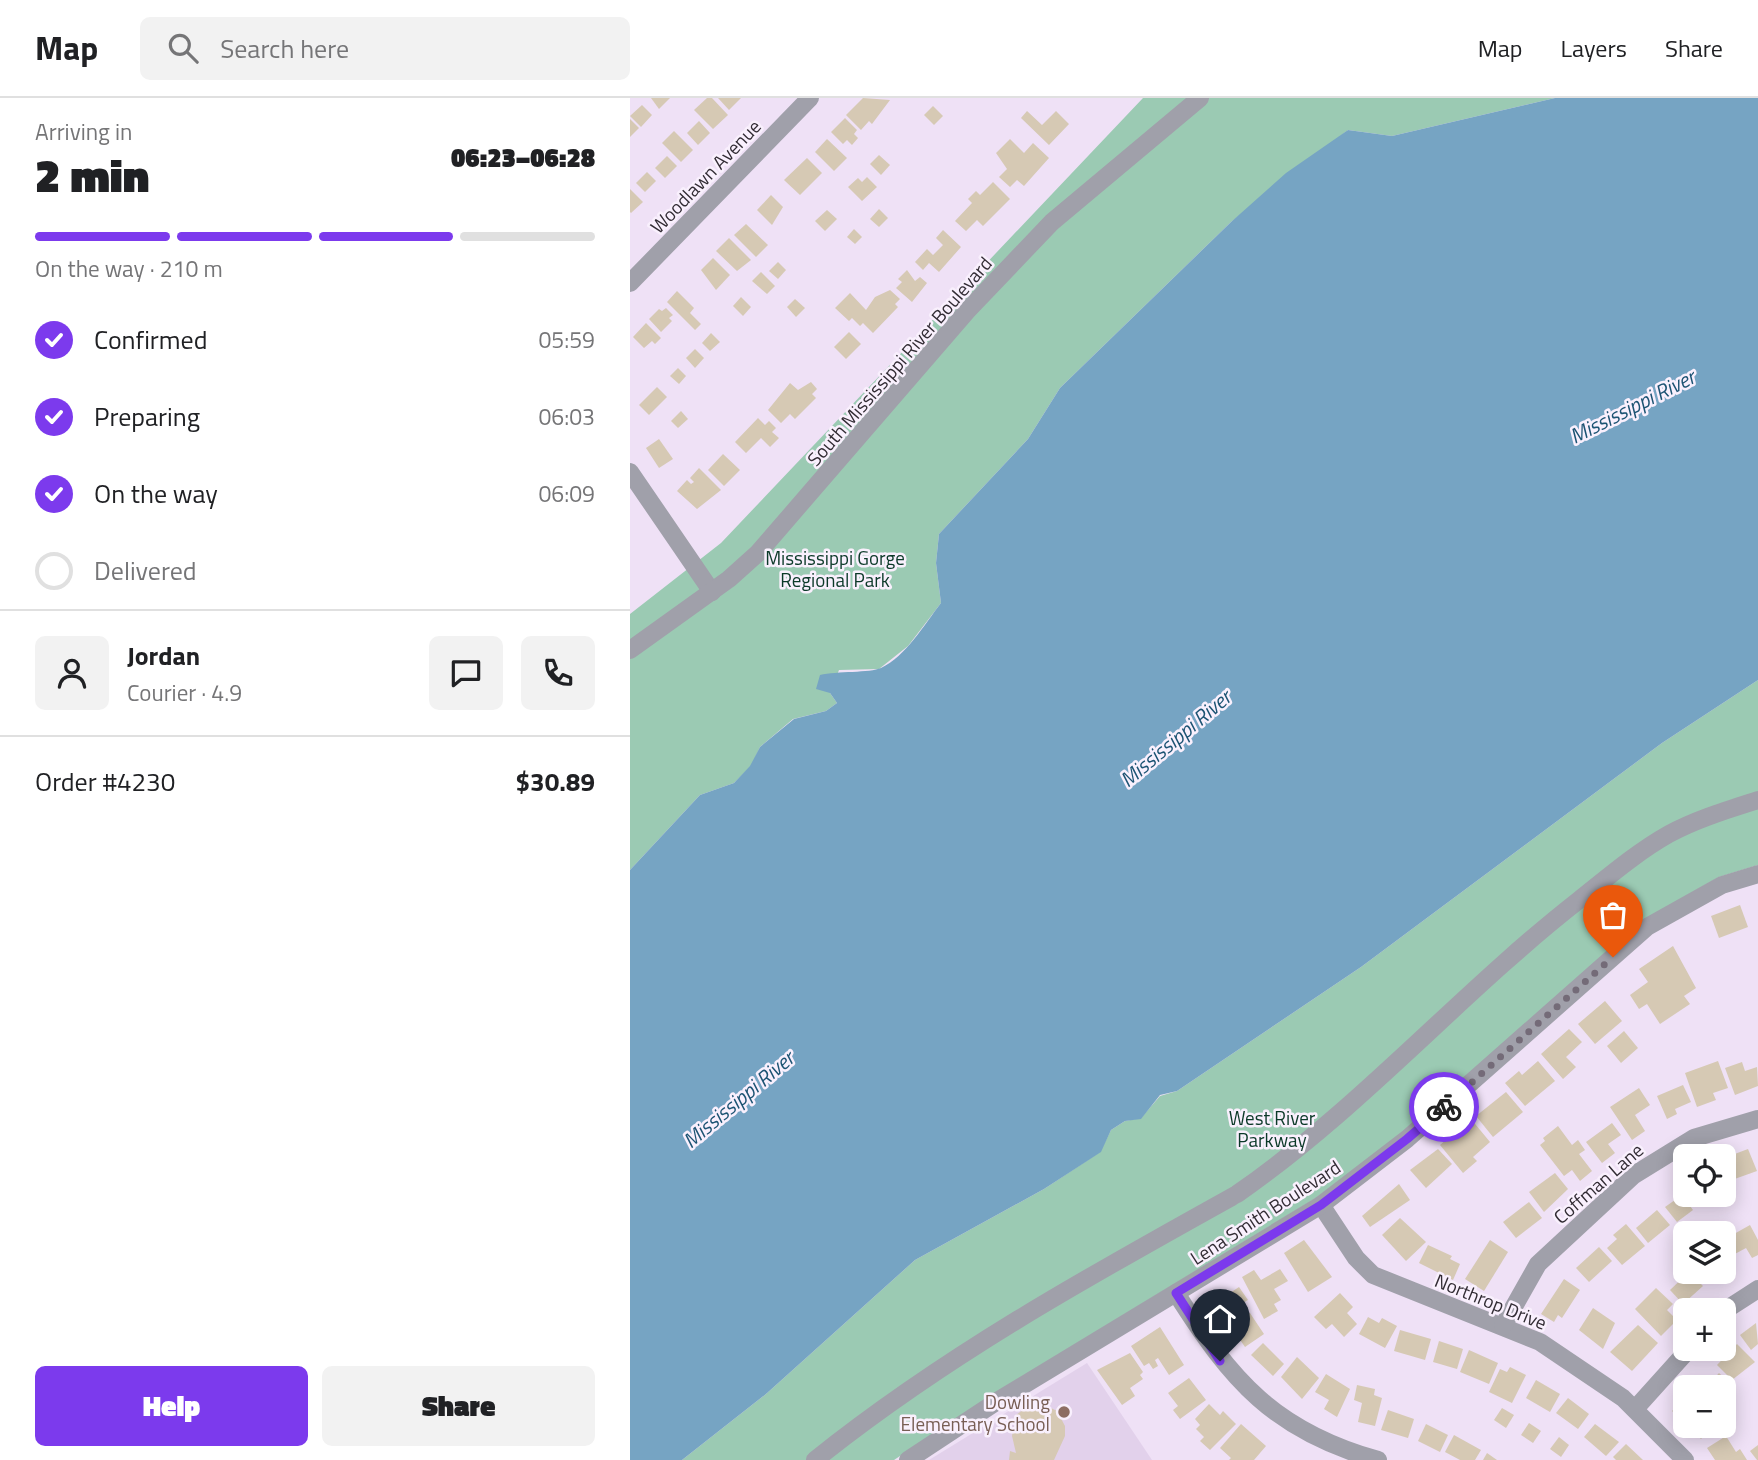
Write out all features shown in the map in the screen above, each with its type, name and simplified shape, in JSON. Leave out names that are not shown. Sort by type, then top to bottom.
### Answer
[{"type":"street","name":"Woodlawn Avenue","points":[[630,283],[810,98]]},
{"type":"street","name":"South Mississippi River Boulevard","points":[[630,650],[712,592],[758,552],[967,311],[1052,222],[1200,98]]},
{"type":"street","points":[[630,471],[712,592]]},
{"type":"street","points":[[816,1460],[896,1398],[1011,1321],[1237,1194],[1267,1173],[1336,1119],[1492,970],[1631,859],[1686,825],[1758,800]]},
{"type":"street","name":"Lena Smith Boulevard","points":[[908,1460],[999,1400],[1321,1205],[1407,1139],[1647,927],[1722,885],[1758,874]]},
{"type":"street","name":"Coffman Lane","points":[[1503,1326],[1529,1274],[1634,1175],[1694,1138],[1758,1119]]},
{"type":"street","name":"Northrop Drive","points":[[1321,1205],[1356,1258],[1373,1275],[1540,1342],[1635,1409],[1685,1460]]},
{"type":"street","points":[[1736,1303],[1758,1289]]},
{"type":"street","points":[[1176,1293],[1220,1361],[1276,1414],[1346,1456],[1378,1460]]},
{"type":"street","points":[[1635,1409],[1678,1361]]},
{"type":"shaded area","name":"Dowling Elementary School","points":[[1087,1363],[1152,1460],[929,1460]]},
{"type":"green space","name":"Mississippi Gorge Regional Park","points":[[1143,98],[1555,98],[1392,136],[1348,130],[1231,222],[1060,388],[1028,439],[939,534],[936,563],[941,603],[908,646],[879,669],[839,670],[830,693],[837,703],[826,711],[793,719],[760,747],[751,766],[734,783],[700,795],[630,870],[630,614],[721,543]]},
{"type":"green space","name":"West River Parkway","points":[[1758,680],[1758,865],[1719,877],[1642,921],[1402,1133],[1316,1198],[995,1393],[894,1460],[682,1460],[766,1394],[915,1260],[1044,1189],[1100,1152],[1111,1130],[1125,1121],[1141,1118],[1160,1096],[1177,1091],[1361,967],[1662,743]]},
{"type":"water","name":"Mississippi River","points":[[1555,98],[1758,98],[1758,680],[1662,743],[1361,967],[1177,1091],[1160,1095],[1141,1119],[1125,1121],[1111,1130],[1101,1152],[1044,1189],[915,1260],[766,1394],[682,1460],[630,1460],[630,870],[700,795],[734,783],[750,766],[760,747],[794,719],[826,711],[837,703],[830,693],[816,689],[820,675],[869,671],[881,668],[899,656],[941,603],[936,563],[939,534],[1028,439],[1060,388],[1231,222],[1286,173],[1348,130],[1392,136]]},
{"type":"building","points":[[651,98],[670,98],[659,109]]},
{"type":"building","points":[[707,98],[712,98],[728,115],[713,129],[694,110]]},
{"type":"building","points":[[718,98],[741,98],[729,110]]},
{"type":"building","points":[[863,98],[890,100],[872,124],[869,121],[861,130],[846,115]]},
{"type":"building","points":[[642,105],[652,115],[641,127],[630,116]]},
{"type":"building","points":[[933,106],[943,116],[934,125],[924,115]]},
{"type":"building","points":[[1027,111],[1042,125],[1056,111],[1069,124],[1049,145],[1021,118]]},
{"type":"building","points":[[845,118],[857,130],[854,134],[858,138],[852,145],[847,140],[843,144],[831,132]]},
{"type":"building","points":[[630,119],[639,128],[630,137]]},
{"type":"building","points":[[699,121],[710,133],[698,145],[687,133]]},
{"type":"building","points":[[674,131],[693,150],[681,162],[662,143]]},
{"type":"building","points":[[827,139],[847,158],[834,171],[815,152]]},
{"type":"building","points":[[1010,139],[1024,153],[1033,143],[1049,158],[1024,186],[1017,180],[1010,187],[999,177],[1007,169],[996,153]]},
{"type":"building","points":[[879,155],[890,165],[881,175],[870,164]]},
{"type":"building","points":[[667,156],[677,166],[665,178],[655,168]]},
{"type":"building","points":[[807,158],[822,173],[800,195],[784,180]]},
{"type":"building","points":[[647,172],[656,181],[645,192],[636,183]]},
{"type":"building","points":[[867,177],[877,187],[862,201],[848,187],[858,178],[862,182]]},
{"type":"building","points":[[993,182],[1010,199],[983,226],[977,220],[966,231],[955,221],[972,203],[968,199],[976,191],[980,195]]},
{"type":"building","points":[[630,189],[643,202],[631,213],[630,212]]},
{"type":"building","points":[[771,195],[783,207],[772,225],[757,210]]},
{"type":"building","points":[[879,209],[888,218],[879,227],[870,219]]},
{"type":"building","points":[[827,210],[837,219],[825,231],[815,221]]},
{"type":"building","points":[[746,224],[768,245],[756,257],[734,235]]},
{"type":"building","points":[[854,229],[862,237],[855,244],[847,237]]},
{"type":"building","points":[[943,230],[961,247],[939,272],[929,263],[923,270],[915,262],[927,249],[933,255],[943,245],[936,238]]},
{"type":"building","points":[[729,238],[751,260],[737,271],[716,251]]},
{"type":"building","points":[[713,258],[730,275],[716,290],[701,270]]},
{"type":"building","points":[[778,262],[786,270],[778,279],[769,271]]},
{"type":"building","points":[[907,270],[915,281],[920,277],[927,283],[912,302],[896,288],[902,282],[898,279]]},
{"type":"building","points":[[761,272],[775,286],[767,294],[752,281]]},
{"type":"building","points":[[890,290],[900,299],[895,304],[898,307],[873,333],[863,323],[860,326],[852,318],[849,321],[835,308],[850,293],[866,310],[875,297]]},
{"type":"building","points":[[677,291],[694,308],[690,313],[701,324],[695,330],[667,302]]},
{"type":"building","points":[[741,297],[751,307],[743,316],[733,306]]},
{"type":"building","points":[[795,299],[805,308],[796,317],[787,307]]},
{"type":"building","points":[[666,308],[673,315],[669,318],[672,321],[661,332],[649,319],[659,309],[662,311]]},
{"type":"building","points":[[646,323],[661,338],[655,344],[652,341],[644,348],[633,337]]},
{"type":"building","points":[[849,332],[861,344],[846,359],[834,347]]},
{"type":"building","points":[[711,333],[720,342],[710,351],[702,343]]},
{"type":"building","points":[[695,349],[704,358],[695,368],[686,358]]},
{"type":"building","points":[[678,368],[686,376],[679,384],[670,376]]},
{"type":"building","points":[[811,382],[817,389],[812,394],[816,398],[795,419],[790,414],[781,423],[768,410],[790,383],[798,390]]},
{"type":"building","points":[[657,387],[667,397],[649,415],[639,405]]},
{"type":"building","points":[[681,411],[688,419],[678,428],[671,421]]},
{"type":"building","points":[[758,418],[765,425],[769,421],[776,428],[772,432],[779,438],[770,447],[761,438],[746,453],[735,442]]},
{"type":"building","points":[[659,439],[673,459],[659,468],[646,448]]},
{"type":"building","points":[[723,454],[740,470],[724,486],[708,470]]},
{"type":"building","points":[[699,468],[721,490],[697,509],[677,491],[687,480],[691,484],[694,482],[690,478]]},
{"type":"building","points":[[1740,905],[1748,927],[1719,938],[1711,916]]},
{"type":"building","points":[[1673,946],[1696,988],[1684,996],[1690,1004],[1660,1024],[1647,1004],[1639,1009],[1630,995],[1648,982],[1639,969]]},
{"type":"building","points":[[1605,1001],[1622,1021],[1595,1044],[1578,1024]]},
{"type":"building","points":[[1569,1029],[1582,1042],[1566,1057],[1576,1067],[1563,1079],[1541,1054]]},
{"type":"building","points":[[1624,1031],[1638,1048],[1621,1063],[1607,1046]]},
{"type":"building","points":[[1538,1061],[1555,1081],[1525,1106],[1505,1083],[1519,1071],[1522,1075]]},
{"type":"building","points":[[1718,1061],[1728,1088],[1713,1093],[1716,1100],[1697,1107],[1685,1073]]},
{"type":"building","points":[[1742,1062],[1745,1071],[1757,1067],[1758,1086],[1735,1095],[1725,1068]]},
{"type":"building","points":[[1683,1085],[1691,1102],[1675,1109],[1677,1114],[1667,1119],[1657,1096]]},
{"type":"building","points":[[1639,1088],[1650,1105],[1635,1115],[1645,1131],[1632,1140],[1610,1107]]},
{"type":"building","points":[[1506,1092],[1523,1112],[1493,1137],[1476,1116]]},
{"type":"building","points":[[1471,1119],[1490,1142],[1473,1157],[1477,1161],[1463,1173],[1440,1145]]},
{"type":"building","points":[[1612,1123],[1621,1135],[1608,1144],[1615,1153],[1602,1163],[1586,1142]]},
{"type":"building","points":[[1558,1126],[1572,1145],[1578,1140],[1585,1150],[1579,1154],[1592,1171],[1580,1181],[1572,1170],[1564,1176],[1540,1145],[1545,1141],[1543,1138]]},
{"type":"building","points":[[1438,1149],[1452,1164],[1426,1188],[1410,1170]]},
{"type":"building","points":[[1748,1149],[1757,1171],[1736,1178],[1736,1154]]},
{"type":"building","points":[[1555,1173],[1568,1189],[1544,1212],[1529,1192]]},
{"type":"building","points":[[1399,1184],[1410,1200],[1370,1227],[1362,1216]]},
{"type":"building","points":[[1673,1201],[1673,1207],[1691,1207],[1693,1210],[1676,1221],[1665,1207]]},
{"type":"building","points":[[1529,1202],[1542,1218],[1516,1238],[1503,1222]]},
{"type":"building","points":[[1657,1210],[1670,1225],[1648,1243],[1636,1228]]},
{"type":"building","points":[[1400,1218],[1426,1242],[1406,1261],[1382,1235]]},
{"type":"building","points":[[1626,1224],[1645,1246],[1622,1265],[1607,1248],[1617,1239],[1613,1235]]},
{"type":"building","points":[[1750,1225],[1758,1240],[1758,1255],[1752,1258],[1746,1248],[1736,1253],[1736,1233]]},
{"type":"building","points":[[1304,1240],[1332,1277],[1308,1292],[1284,1253]]},
{"type":"building","points":[[1490,1240],[1508,1252],[1484,1291],[1465,1279]]},
{"type":"building","points":[[1428,1245],[1452,1256],[1450,1259],[1460,1264],[1453,1280],[1419,1263]]},
{"type":"building","points":[[1599,1247],[1612,1261],[1589,1282],[1576,1268]]},
{"type":"building","points":[[1280,1269],[1288,1281],[1274,1289],[1281,1300],[1274,1304],[1278,1311],[1264,1319],[1242,1277],[1254,1270],[1261,1280]]},
{"type":"building","points":[[1564,1279],[1580,1290],[1562,1318],[1558,1315],[1554,1322],[1541,1314]]},
{"type":"building","points":[[1676,1284],[1703,1286],[1690,1298],[1677,1298],[1670,1290]]},
{"type":"building","points":[[1239,1287],[1248,1300],[1238,1306],[1245,1316],[1250,1313],[1264,1334],[1245,1347],[1215,1303]]},
{"type":"building","points":[[1656,1288],[1673,1304],[1667,1310],[1673,1316],[1673,1324],[1661,1336],[1635,1309]]},
{"type":"building","points":[[1340,1293],[1353,1307],[1347,1313],[1357,1324],[1344,1337],[1332,1324],[1326,1329],[1314,1317]]},
{"type":"building","points":[[1593,1308],[1615,1323],[1603,1349],[1579,1330]]},
{"type":"building","points":[[1368,1317],[1379,1323],[1382,1318],[1397,1326],[1385,1348],[1359,1334]]},
{"type":"building","points":[[1756,1323],[1758,1344],[1751,1350],[1740,1335]]},
{"type":"building","points":[[1638,1325],[1658,1343],[1632,1371],[1610,1352]]},
{"type":"building","points":[[1160,1327],[1184,1365],[1169,1375],[1158,1358],[1155,1360],[1158,1366],[1153,1369],[1149,1363],[1144,1366],[1131,1346]]},
{"type":"building","points":[[1400,1330],[1431,1339],[1425,1360],[1394,1351]]},
{"type":"building","points":[[1439,1341],[1463,1349],[1457,1369],[1433,1362]]},
{"type":"building","points":[[1263,1343],[1284,1364],[1273,1376],[1251,1355]]},
{"type":"building","points":[[1736,1345],[1755,1362],[1736,1377],[1727,1375],[1717,1365],[1721,1361],[1736,1361]]},
{"type":"building","points":[[1469,1350],[1498,1363],[1489,1384],[1460,1372]]},
{"type":"building","points":[[1130,1353],[1143,1372],[1140,1375],[1143,1379],[1130,1388],[1135,1396],[1122,1405],[1097,1370]]},
{"type":"building","points":[[1297,1357],[1319,1378],[1302,1399],[1281,1377]]},
{"type":"building","points":[[1510,1367],[1526,1375],[1512,1403],[1489,1392],[1500,1369],[1507,1372]]},
{"type":"building","points":[[1326,1374],[1350,1389],[1337,1417],[1324,1409],[1329,1400],[1315,1392]]},
{"type":"building","points":[[1189,1378],[1206,1400],[1180,1419],[1173,1410],[1178,1406],[1168,1393]]},
{"type":"building","points":[[1536,1380],[1560,1394],[1550,1412],[1526,1398]]},
{"type":"building","points":[[1357,1385],[1375,1389],[1374,1395],[1382,1398],[1375,1426],[1358,1422],[1362,1403],[1354,1400]]},
{"type":"building","points":[[1568,1398],[1589,1414],[1578,1429],[1556,1413]]},
{"type":"building","points":[[1041,1403],[1057,1411],[1065,1426],[1065,1436],[1054,1460],[1009,1460],[1010,1451],[1016,1453],[1012,1436],[1016,1415],[1031,1404]]},
{"type":"building","points":[[1209,1404],[1220,1415],[1223,1411],[1236,1424],[1210,1450],[1200,1441],[1204,1437],[1196,1429],[1200,1425],[1195,1419]]},
{"type":"building","points":[[1502,1408],[1514,1415],[1506,1428],[1494,1420]]},
{"type":"building","points":[[1388,1410],[1414,1419],[1408,1438],[1381,1430]]},
{"type":"building","points":[[1529,1423],[1541,1431],[1533,1443],[1521,1435]]},
{"type":"building","points":[[1241,1424],[1266,1446],[1254,1460],[1229,1460],[1231,1458],[1220,1448]]},
{"type":"building","points":[[1426,1424],[1448,1435],[1440,1452],[1418,1441]]},
{"type":"building","points":[[1595,1424],[1619,1442],[1606,1456],[1584,1437]]},
{"type":"building","points":[[1454,1435],[1481,1450],[1475,1460],[1460,1460],[1445,1452]]},
{"type":"building","points":[[1559,1437],[1569,1445],[1561,1457],[1550,1449]]},
{"type":"building","points":[[1727,1438],[1736,1452],[1740,1449],[1747,1460],[1715,1460],[1707,1448]]},
{"type":"building","points":[[1626,1444],[1643,1460],[1616,1460],[1613,1457]]},
{"type":"building","points":[[1758,1445],[1758,1460],[1757,1460],[1750,1451]]},
{"type":"building","points":[[1487,1453],[1497,1460],[1483,1460]]},
{"type":"way so far","points":[[1444,1107],[1613,957]]},
{"type":"place","name":"Dowling Elementary School","points":[[1064,1412]]},
{"type":"route","points":[[1220,1361],[1176,1293],[1321,1205],[1444,1107]]}]
